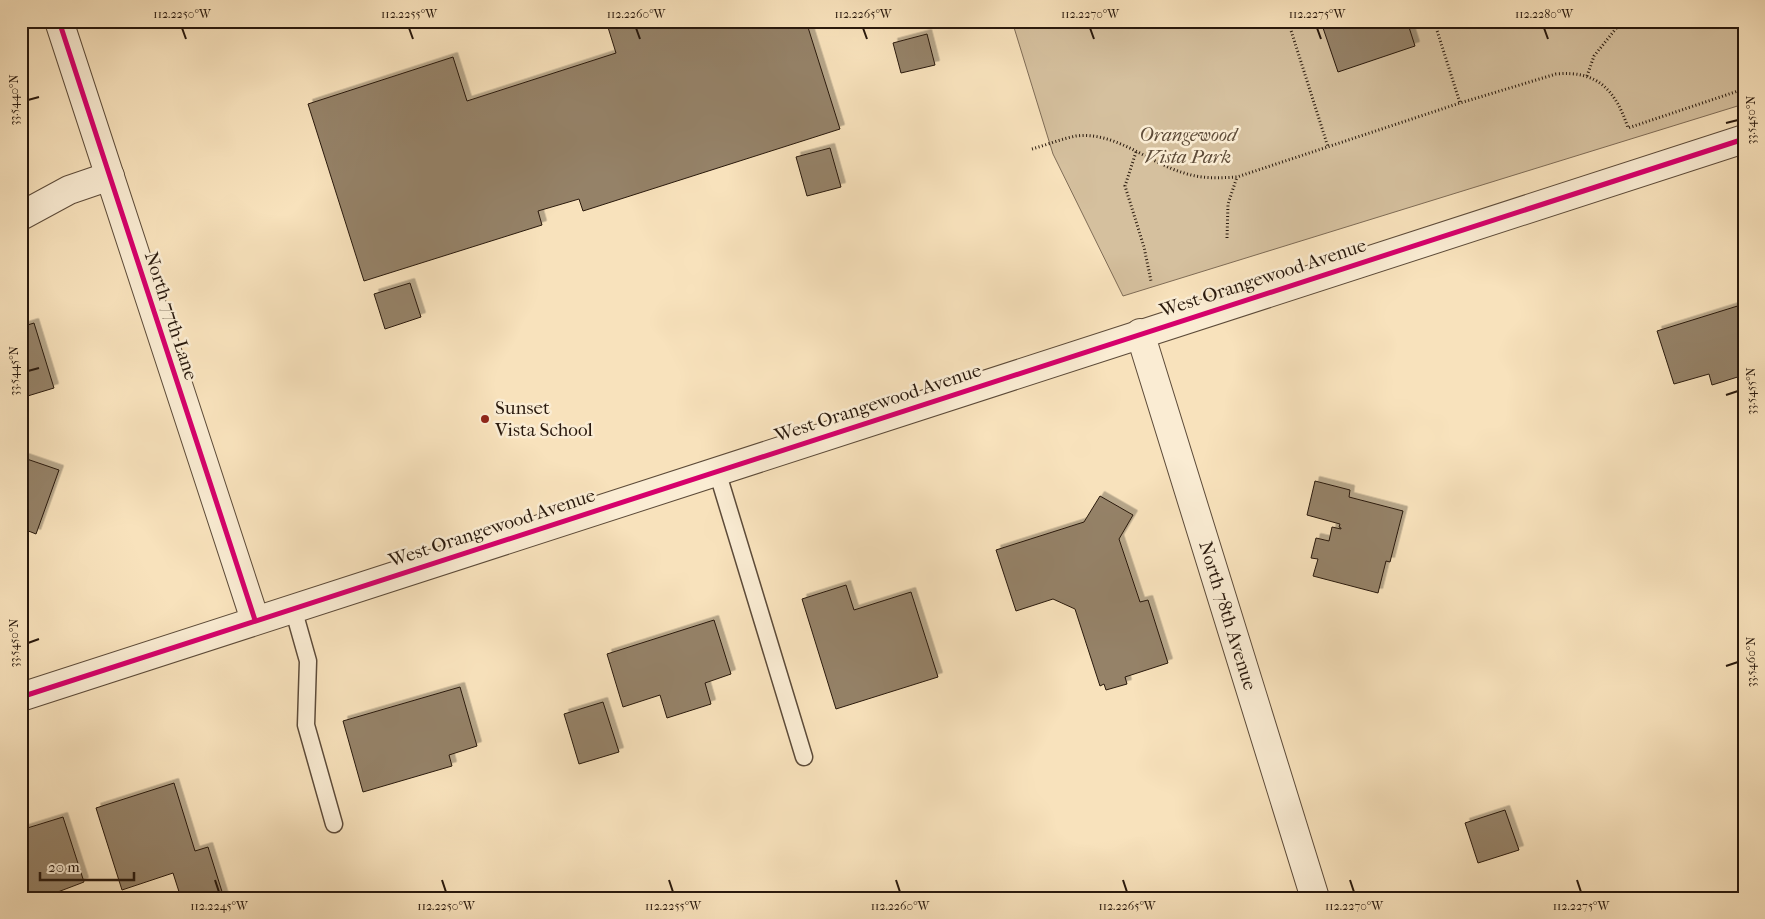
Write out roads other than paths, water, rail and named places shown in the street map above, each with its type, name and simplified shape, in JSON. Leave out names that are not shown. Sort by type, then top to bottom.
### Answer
[{"type":"street","name":"North 77th Lane","points":[[59,21],[255,620]]},
{"type":"street","name":"West Orangewood Avenue","points":[[21,697],[1140,333],[1744,139]]},
{"type":"street","points":[[21,216],[69,190],[110,176]]},
{"type":"street","name":"North 78th Avenue","points":[[1140,333],[1316,898]]},
{"type":"lane","points":[[717,471],[804,757]]},
{"type":"lane","points":[[294,608],[308,661],[306,725],[334,824]]},
{"type":"place","name":"Sunset Vista School","points":[[485,419]]},
{"type":"park label","name":"Orangewood Vista Park","points":[[1188,146]]}]
